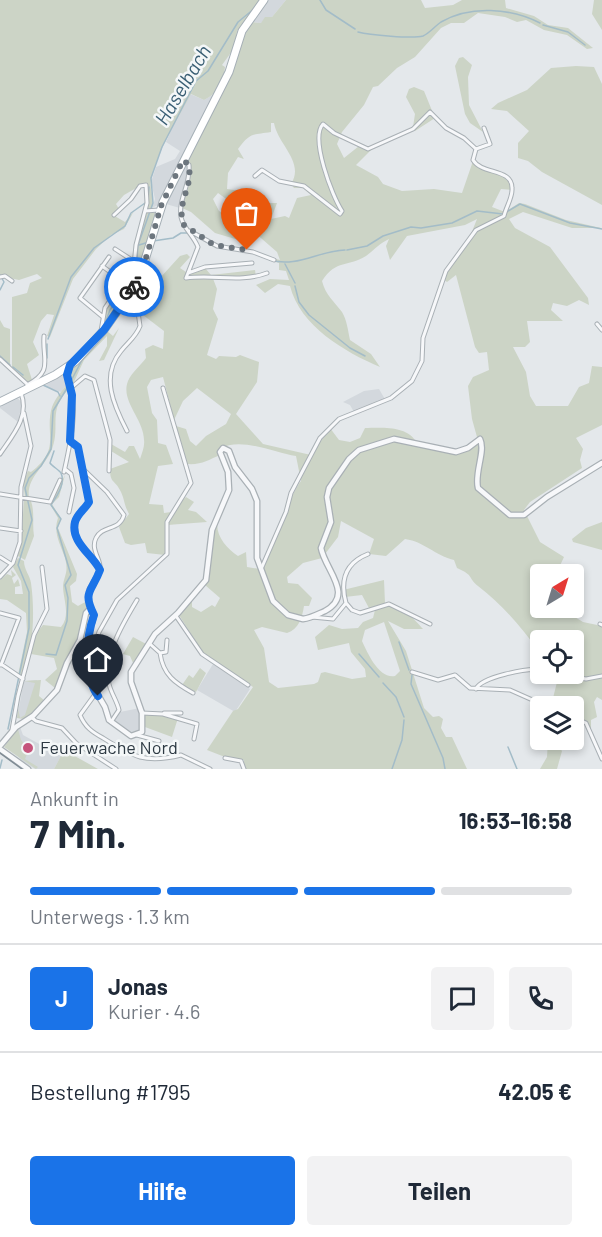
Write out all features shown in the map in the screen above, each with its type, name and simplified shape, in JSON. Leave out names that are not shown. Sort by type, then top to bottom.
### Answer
[{"type":"main road","points":[[0,402],[28,386],[68,372],[105,330],[125,302],[141,271],[156,209],[226,76],[242,31],[264,0]]},
{"type":"street","points":[[255,176],[262,170],[279,181],[301,184],[340,214],[342,211],[336,201],[318,145],[320,128],[323,124],[368,149],[413,129],[430,112],[443,126],[476,149]]},
{"type":"street","points":[[260,568],[286,512],[291,493],[320,438],[339,419],[386,401],[412,381],[423,361],[423,338],[446,271],[476,230],[505,213],[512,191],[511,182],[505,175],[486,171],[476,165],[473,157],[476,149],[490,144],[484,128]]},
{"type":"street","points":[[183,160],[188,164],[190,173],[181,213],[183,223],[191,233],[198,249],[186,279],[206,276],[232,280],[250,279],[267,273]]},
{"type":"street","points":[[105,330],[103,317],[105,308],[135,262],[136,245],[147,201],[146,185],[143,183],[114,215]]},
{"type":"street","points":[[144,212],[156,209]]},
{"type":"street","points":[[191,233],[200,234],[217,246],[253,252],[274,260]]},
{"type":"street","points":[[115,249],[135,262]]},
{"type":"street","points":[[103,317],[80,298],[108,257]]},
{"type":"street","points":[[188,273],[205,267],[252,263]]},
{"type":"street","points":[[102,266],[124,282]]},
{"type":"street","points":[[0,276],[12,281]]},
{"type":"street","points":[[125,302],[138,312],[141,326],[116,358],[110,381],[113,401],[127,430]]},
{"type":"street","points":[[597,324],[602,330]]},
{"type":"street","points":[[0,359],[22,377],[28,386],[41,376],[44,362],[44,336]]},
{"type":"street","points":[[68,372],[71,386],[70,441],[64,471],[71,474],[74,483],[69,512]]},
{"type":"street","points":[[71,386],[85,376],[94,380],[110,440],[109,471]]},
{"type":"street","points":[[90,657],[99,632],[117,600],[167,554],[167,522],[191,483],[163,388]]},
{"type":"street","points":[[0,578],[12,564],[18,550],[26,499],[22,484],[31,452],[21,392]]},
{"type":"street","points":[[0,454],[20,424],[24,413]]},
{"type":"street","points":[[20,424],[27,425]]},
{"type":"street","points":[[430,624],[393,605],[384,604],[360,613],[346,603],[340,591],[321,549],[331,522],[327,497],[331,484],[349,459],[363,448],[399,439],[456,452],[465,450],[480,439],[482,444],[477,476],[478,488],[507,513],[516,516],[530,513],[544,499],[602,463]]},
{"type":"street","points":[[70,441],[78,447],[89,502],[76,519],[75,530],[83,549],[100,570]]},
{"type":"street","points":[[137,735],[143,729],[142,713],[130,675],[132,666],[150,644],[154,634],[176,616],[206,580],[212,530],[229,490],[228,472],[220,452],[224,448],[229,451],[235,467],[252,489],[257,501],[257,552],[260,568],[275,604],[296,618],[333,619],[346,603]]},
{"type":"street","points":[[81,467],[108,492],[124,515],[118,526],[100,533],[96,538],[94,548],[100,570],[89,589],[90,609],[94,615],[89,633],[89,676],[111,722],[129,735],[159,741]]},
{"type":"street","points":[[0,494],[51,501],[60,480]]},
{"type":"street","points":[[0,528],[21,531]]},
{"type":"street","points":[[312,617],[333,606],[351,563],[368,554]]},
{"type":"street","points":[[0,557],[12,564]]},
{"type":"street","points":[[11,733],[20,678],[34,635],[47,609],[42,567]]},
{"type":"street","points":[[111,722],[119,711],[110,684],[110,656],[136,600]]},
{"type":"street","points":[[28,769],[0,747],[11,733],[31,717],[58,687],[67,663],[80,640],[86,613],[90,609]]},
{"type":"street","points":[[0,613],[19,618],[1,664],[20,678]]},
{"type":"street","points":[[176,616],[202,654],[248,685]]},
{"type":"street","points":[[160,653],[166,652],[168,640]]},
{"type":"street","points":[[150,644],[160,653],[166,674],[193,693]]},
{"type":"street","points":[[476,689],[481,683],[518,671],[530,670]]},
{"type":"street","points":[[412,672],[438,680],[454,675],[468,687],[510,690],[530,699]]},
{"type":"street","points":[[584,679],[602,676]]},
{"type":"street","points":[[96,693],[80,715],[86,726],[125,754],[140,759],[164,760],[183,755],[210,769]]},
{"type":"street","points":[[142,713],[181,713]]},
{"type":"street","points":[[163,714],[198,724],[194,739]]},
{"type":"street","points":[[31,717],[36,721],[62,728],[76,743],[116,769]]},
{"type":"street","points":[[15,718],[25,721]]},
{"type":"street","points":[[584,722],[602,759]]},
{"type":"street","points":[[225,758],[241,761],[244,769]]},
{"type":"shaded area","points":[[0,0],[262,0],[237,31],[235,47],[222,65],[225,67],[223,79],[218,88],[204,100],[191,94],[168,136],[151,180],[152,208],[146,210],[145,183],[124,195],[116,204],[119,209],[113,215],[125,222],[134,211],[124,229],[111,235],[96,249],[73,279],[50,337],[47,336],[54,315],[47,314],[41,321],[33,342],[39,355],[27,364],[32,380],[28,383],[12,368],[12,297],[27,293],[30,283],[42,278],[37,274],[19,280],[0,276]]},
{"type":"shaded area","points":[[267,0],[286,0],[272,17],[261,23],[249,22]]},
{"type":"shaded area","points":[[286,0],[421,0],[425,8],[453,5],[462,0],[505,0],[506,8],[534,16],[548,25],[568,28],[593,48],[587,49],[567,35],[544,30],[526,20],[517,22],[505,17],[478,13],[464,23],[451,23],[441,28],[415,57],[397,68],[378,86],[373,87],[364,105],[342,132],[337,144],[344,158],[359,146],[366,149],[373,148],[356,165],[378,177],[383,184],[402,191],[434,189],[462,193],[473,161],[484,169],[502,175],[510,183],[512,190],[501,189],[492,207],[505,212],[519,203],[525,204],[566,220],[601,228],[572,228],[523,212],[509,219],[515,228],[550,247],[588,298],[589,305],[579,300],[567,306],[553,303],[551,310],[563,321],[527,321],[530,342],[525,347],[513,347],[526,372],[530,396],[536,406],[568,406],[579,387],[589,383],[592,366],[602,367],[602,425],[576,438],[583,449],[580,460],[582,468],[530,502],[524,510],[540,542],[564,557],[561,564],[530,564],[530,618],[576,618],[583,622],[602,626],[602,700],[597,697],[594,702],[597,717],[591,720],[591,733],[584,721],[584,696],[554,696],[556,684],[584,684],[584,630],[530,630],[530,640],[496,601],[469,575],[457,568],[454,560],[405,539],[386,556],[369,554],[374,539],[341,521],[338,537],[322,558],[303,563],[287,577],[288,583],[298,584],[312,598],[309,606],[304,606],[297,626],[287,633],[262,627],[254,630],[264,648],[269,682],[278,688],[314,684],[318,682],[321,673],[325,672],[352,679],[366,677],[365,669],[351,652],[349,643],[318,650],[315,637],[329,625],[342,629],[358,628],[363,622],[373,618],[375,610],[382,606],[396,606],[407,613],[423,629],[404,629],[388,621],[406,651],[424,708],[433,717],[439,716],[443,719],[441,728],[446,737],[452,737],[467,769],[244,769],[244,760],[230,759],[207,750],[233,711],[238,709],[253,687],[203,653],[179,615],[192,600],[192,607],[201,612],[212,605],[215,607],[220,598],[205,585],[212,533],[218,519],[219,535],[225,545],[238,556],[246,552],[247,567],[260,569],[262,575],[266,557],[278,528],[301,481],[296,456],[257,446],[228,445],[220,449],[220,455],[197,464],[187,464],[176,426],[186,429],[190,441],[196,446],[206,436],[226,424],[231,414],[197,388],[183,401],[174,420],[163,377],[151,380],[147,387],[152,413],[157,420],[158,443],[166,445],[173,464],[158,466],[149,504],[163,505],[164,513],[171,512],[166,552],[165,555],[147,553],[145,543],[131,545],[125,543],[119,527],[129,514],[121,492],[111,477],[110,469],[129,462],[111,451],[111,444],[125,452],[129,446],[134,446],[140,459],[144,445],[143,432],[127,396],[126,388],[134,372],[146,358],[145,349],[153,345],[163,349],[164,331],[143,315],[160,278],[180,256],[187,254],[190,257],[180,268],[189,274],[205,268],[211,275],[255,270],[256,277],[250,278],[212,276],[217,289],[213,309],[218,319],[207,355],[216,359],[219,356],[236,357],[240,355],[259,362],[257,382],[236,414],[263,444],[311,455],[330,428],[339,440],[350,442],[360,438],[365,428],[386,428],[408,433],[417,444],[456,453],[468,449],[479,440],[481,442],[478,465],[483,443],[477,437],[472,419],[468,386],[473,377],[489,370],[487,352],[479,353],[475,347],[456,275],[447,282],[441,278],[471,234],[477,219],[465,225],[407,236],[390,260],[386,246],[389,239],[366,256],[332,269],[322,281],[328,294],[344,315],[350,340],[371,354],[380,367],[353,354],[326,336],[303,313],[290,286],[278,284],[265,293],[256,285],[270,279],[289,280],[286,271],[279,270],[279,263],[254,254],[213,247],[192,233],[216,247],[237,249],[280,260],[277,252],[246,225],[243,227],[247,237],[242,241],[215,233],[191,212],[182,208],[190,177],[185,160],[232,70],[249,22],[261,23],[265,17],[272,17]],"holes":[[[271,123],[274,123],[295,168],[291,184],[294,188],[303,188],[311,195],[297,198],[289,218],[285,216],[271,219],[277,203],[263,203],[249,192],[227,189],[228,173],[238,157],[244,159],[238,149],[252,135],[271,132]],[[218,193],[237,207],[230,217],[219,211],[213,199]],[[384,622],[400,671],[395,676],[389,676],[379,670],[362,641],[365,630]]]},
{"type":"shaded area","points":[[594,0],[602,0],[602,30],[592,14]]},
{"type":"shaded area","points":[[463,57],[472,65],[468,77],[469,105],[483,132],[470,123],[465,114],[455,66],[459,58]]},
{"type":"shaded area","points":[[594,67],[602,84],[602,205],[542,172],[528,161],[518,158],[518,143],[529,131],[507,111],[491,109],[498,103],[527,90],[551,68]]},
{"type":"shaded area","points":[[414,87],[424,91],[435,118],[415,131],[413,127],[415,114],[406,97],[409,89]]},
{"type":"shaded area","points":[[216,93],[160,204],[152,208],[155,199],[151,182],[156,167],[175,159],[180,151],[166,142],[177,117],[190,94],[204,100]]},
{"type":"shaded area","points":[[183,164],[187,164],[189,176],[180,208],[166,204]]},
{"type":"shaded area","points":[[146,212],[155,213],[144,258],[133,284],[103,329],[106,309],[135,266],[137,245]]},
{"type":"shaded area","points":[[0,320],[4,327],[10,329],[10,367],[0,358]]},
{"type":"shaded area","points":[[119,328],[104,360],[99,361],[107,346],[107,336],[84,360],[73,384],[71,369],[107,331],[113,336]]},
{"type":"shaded area","points":[[63,375],[68,383],[61,392],[44,386]]},
{"type":"shaded area","points":[[68,383],[69,389],[62,397],[56,411],[52,449],[30,484],[29,498],[25,497],[23,483],[28,471],[31,472],[46,456],[50,441],[52,407]]},
{"type":"shaded area","points":[[379,389],[386,401],[354,412],[350,405],[343,402],[364,391]]},
{"type":"shaded area","points":[[17,397],[22,403],[18,422],[0,408],[0,405]]},
{"type":"shaded area","points":[[65,475],[59,497],[52,504],[61,519],[58,528],[77,574],[76,581],[70,586],[72,602],[78,606],[87,601],[87,606],[79,638],[55,688],[45,680],[57,669],[54,658],[31,654],[35,635],[43,625],[61,627],[66,617],[63,586],[66,563],[57,533],[58,518],[50,504]]},
{"type":"shaded area","points":[[186,497],[194,502],[188,510],[196,512],[207,522],[167,525],[175,507]]},
{"type":"shaded area","points":[[24,500],[31,501],[34,536],[25,560],[18,556],[14,563],[21,543]]},
{"type":"shaded area","points":[[602,522],[602,550],[573,542],[572,539],[586,528]]},
{"type":"shaded area","points":[[18,558],[24,561],[30,580],[33,606],[29,655],[21,676],[18,675],[27,632],[26,613],[7,600],[0,599],[0,580],[7,574],[12,576],[11,570],[16,575],[12,578],[14,584],[18,579],[20,586],[15,587],[15,594],[23,594],[21,581],[13,567]]},
{"type":"shaded area","points":[[384,580],[385,603],[370,610],[362,595],[345,597],[343,590]]},
{"type":"shaded area","points":[[133,637],[148,645],[133,663],[130,656],[123,654]]},
{"type":"shaded area","points":[[213,664],[250,689],[235,712],[197,690]]},
{"type":"shaded area","points":[[200,668],[206,673],[196,692],[182,685],[189,675],[193,678]]},
{"type":"shaded area","points":[[37,680],[29,714],[25,719],[17,718],[24,681]]},
{"type":"shaded area","points":[[41,680],[39,696],[45,701],[25,719],[17,718],[18,708],[20,718],[25,715],[35,683],[24,681]]},
{"type":"shaded area","points":[[140,708],[141,730],[132,734],[114,722],[120,712]]},
{"type":"shaded area","points":[[145,714],[161,714],[178,718],[172,737],[145,727]]},
{"type":"shaded area","name":"Feuerwache Nord","points":[[20,727],[23,735],[61,756],[54,769],[35,769],[22,761],[6,743]]},
{"type":"shaded area","points":[[18,729],[21,740],[29,749],[25,759],[38,767],[36,769],[4,747]]},
{"type":"shaded area","points":[[64,750],[98,769],[54,769]]},
{"type":"shaded area","points":[[547,750],[562,751],[557,769],[540,769],[547,757]]},
{"type":"waterway","points":[[320,0],[326,10],[355,29]]},
{"type":"waterway","name":"Haselbach","points":[[136,273],[138,245],[153,203],[151,178],[162,147],[196,81],[208,71],[238,22],[255,8]]},
{"type":"waterway","points":[[358,32],[391,36],[423,36],[441,22],[452,17],[490,10],[516,14],[540,23]]},
{"type":"waterway","points":[[543,25],[568,32],[585,45]]},
{"type":"waterway","name":"Haselbach","points":[[148,200],[149,187]]},
{"type":"waterway","points":[[48,339],[71,277],[94,248],[125,226],[131,213],[145,203]]},
{"type":"waterway","points":[[347,250],[367,246],[383,236],[411,227],[421,228],[452,223],[477,211],[503,214],[520,204],[570,223],[602,229]]},
{"type":"waterway","points":[[153,241],[188,233]]},
{"type":"waterway","points":[[139,245],[149,242]]},
{"type":"waterway","points":[[208,243],[217,247]]},
{"type":"waterway","points":[[270,260],[298,261],[345,250]]},
{"type":"waterway","points":[[240,251],[252,253]]},
{"type":"waterway","points":[[285,264],[295,283]]},
{"type":"waterway","points":[[0,275],[4,282],[0,290]]},
{"type":"waterway","name":"Haselbach","points":[[105,323],[110,310],[134,277]]},
{"type":"waterway","points":[[295,286],[299,302],[309,315],[350,348],[365,356]]},
{"type":"waterway","name":"Haselbach","points":[[71,381],[82,360],[105,334]]},
{"type":"waterway","points":[[47,344],[47,358]]},
{"type":"waterway","points":[[0,356],[10,365]]},
{"type":"waterway","points":[[13,367],[23,375]]},
{"type":"waterway","points":[[43,385],[58,392],[60,396]]},
{"type":"waterway","name":"Haselbach","points":[[8,729],[29,628],[29,592],[18,565],[32,520],[25,488],[29,478],[41,466],[51,449],[53,411],[69,385]]},
{"type":"waterway","points":[[46,654],[56,655],[67,621],[68,598],[65,585],[71,575],[57,528],[61,519],[51,505],[62,482],[61,473],[50,463],[54,451]]},
{"type":"waterway","points":[[399,642],[409,670]]},
{"type":"waterway","points":[[359,654],[379,677]]},
{"type":"waterway","points":[[412,675],[411,684],[443,758],[445,769]]},
{"type":"waterway","points":[[383,683],[396,697],[404,717]]},
{"type":"waterway","points":[[392,769],[402,740],[404,720]]},
{"type":"waterway","points":[[508,747],[517,769]]},
{"type":"waterway","name":"Haselbach","points":[[0,768],[2,760]]},
{"type":"tram line","points":[[0,753],[22,769]]},
{"type":"way so far","points":[[134,287],[146,258],[161,206],[183,160],[188,164],[190,172],[181,206],[184,225],[214,245],[247,250]]},
{"type":"place","name":"Feuerwache Nord","points":[[28,748]]},
{"type":"route","points":[[98,696],[91,685],[88,671],[89,633],[94,612],[88,604],[88,594],[89,587],[100,570],[83,549],[75,530],[76,519],[89,502],[78,447],[76,443],[70,441],[72,395],[67,375],[70,365],[104,330],[134,287]]}]
